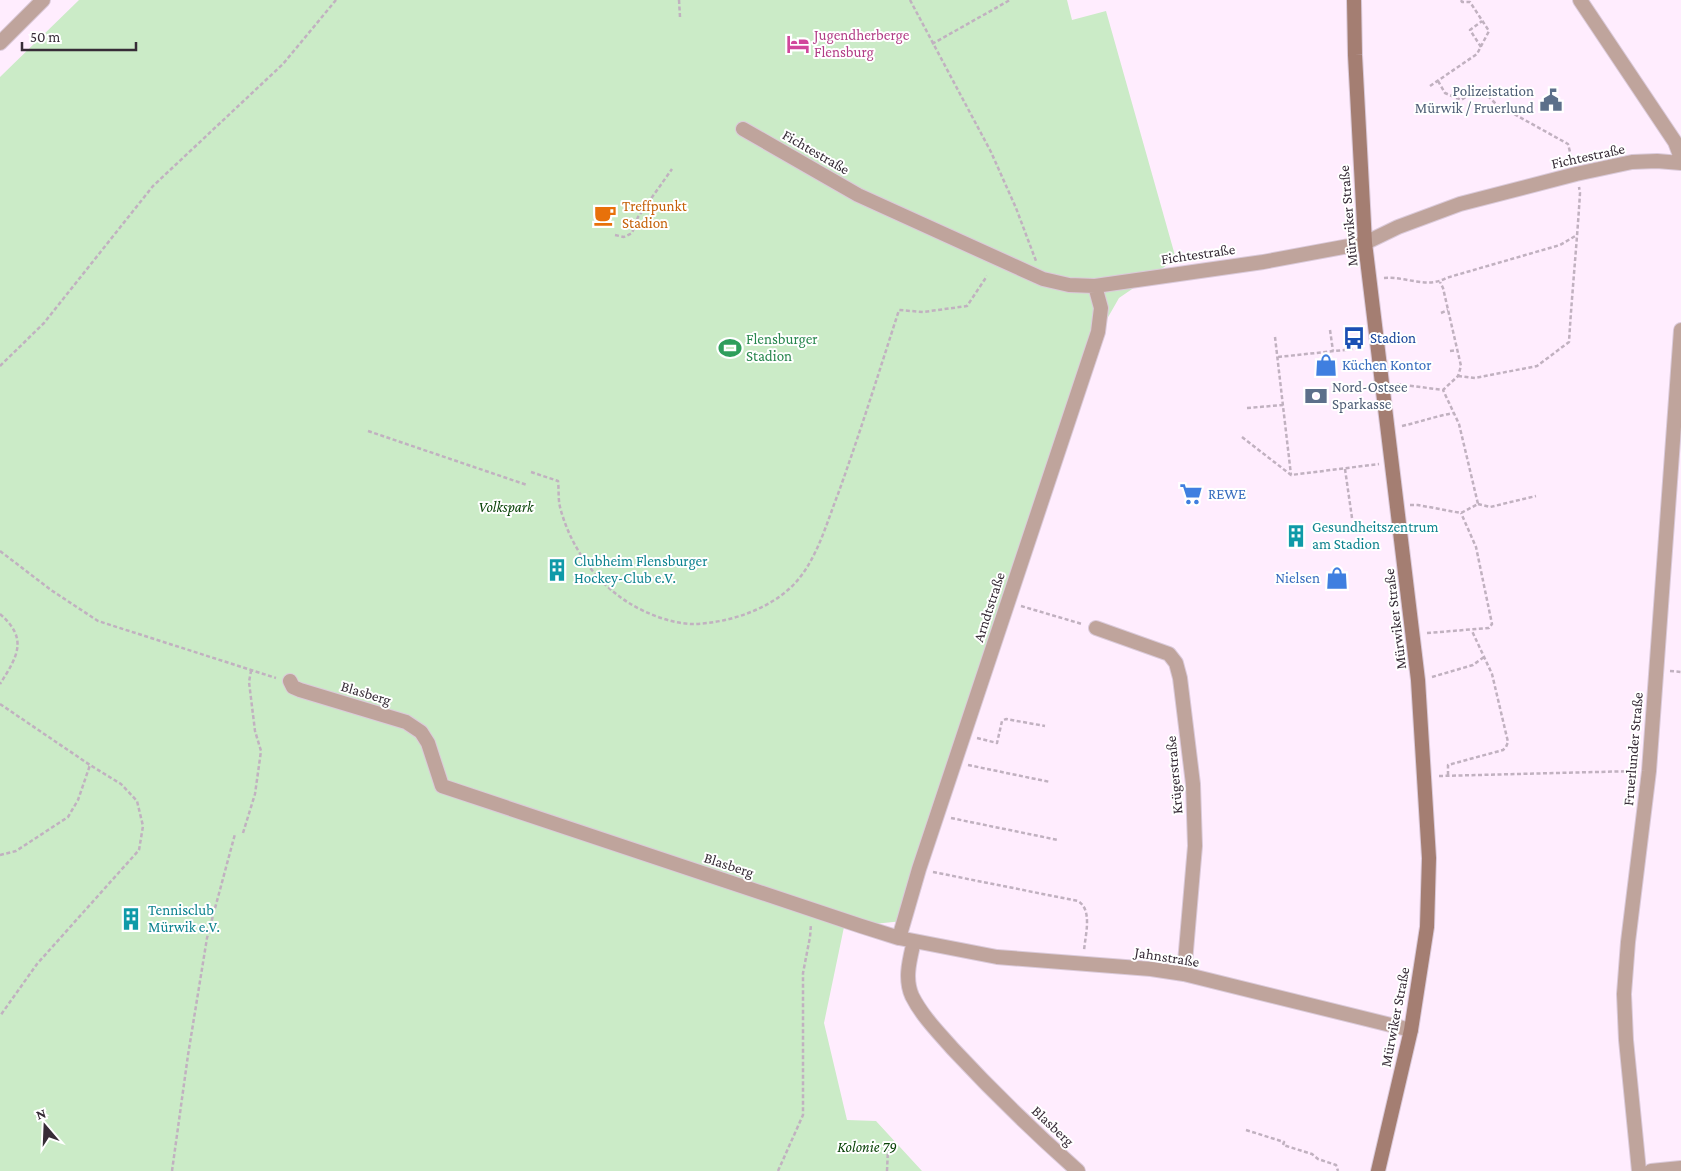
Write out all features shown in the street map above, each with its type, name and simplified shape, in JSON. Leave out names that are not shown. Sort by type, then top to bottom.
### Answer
[{"type":"main road","name":"Mürwiker Straße","points":[[1354,0],[1354,55],[1365,243],[1418,680],[1429,858],[1427,927],[1411,1030],[1378,1171]]},
{"type":"street","points":[[0,43],[43,0]]},
{"type":"street","points":[[1580,0],[1675,142],[1681,158]]},
{"type":"street","name":"Fichtestraße","points":[[742,129],[858,195],[1043,278],[1069,285],[1095,286],[1262,262],[1365,243],[1398,227],[1460,204],[1576,174],[1632,162],[1657,161],[1681,163]]},
{"type":"street","name":"Arndtstraße","points":[[899,938],[919,869],[1098,332],[1101,308],[1095,286]]},
{"type":"street","name":"Fruerlunder Straße","points":[[1640,1171],[1626,1040],[1624,994],[1628,942],[1649,771],[1681,330]]},
{"type":"street","name":"Krügerstraße","points":[[1096,628],[1169,654],[1176,663],[1180,678],[1193,784],[1196,846],[1184,974]]},
{"type":"street","name":"Blasberg","points":[[290,681],[293,687],[300,690],[406,722],[421,732],[428,743],[442,786],[811,910],[914,941],[907,971],[912,995],[926,1018],[984,1081],[1038,1135],[1078,1171]]},
{"type":"street","name":"Jahnstraße","points":[[914,941],[997,957],[1151,969],[1184,974],[1411,1030]]},
{"type":"street","points":[[1651,1171],[1681,1168]]},
{"type":"path","points":[[0,366],[44,323],[153,186],[282,64],[336,0]]},
{"type":"path","points":[[679,0],[680,17]]},
{"type":"path","points":[[910,0],[991,152],[1016,208],[1043,278]]},
{"type":"path","points":[[932,44],[1010,0]]},
{"type":"path","points":[[1430,86],[1477,54],[1489,31],[1470,2],[1462,2],[1461,0]]},
{"type":"path","points":[[1481,47],[1470,30],[1482,21]]},
{"type":"path","points":[[1438,81],[1445,93],[1461,100],[1480,88],[1496,104],[1568,144],[1580,193],[1569,342],[1537,366],[1474,378],[1458,376]]},
{"type":"path","points":[[615,235],[624,236],[632,233],[638,217],[672,169]]},
{"type":"path","points":[[1370,280],[1393,277],[1433,283],[1440,282],[1446,278],[1560,245],[1578,235]]},
{"type":"path","points":[[531,472],[558,481],[559,505],[569,534],[584,561],[603,583],[629,603],[661,618],[692,624],[718,621],[747,614],[776,599],[800,578],[815,556],[855,446],[899,310],[923,312],[968,306],[987,276]]},
{"type":"path","points":[[1440,282],[1461,366],[1458,376],[1443,390]]},
{"type":"path","points":[[1440,313],[1448,310]]},
{"type":"path","points":[[1330,330],[1333,351]]},
{"type":"path","points":[[1275,337],[1291,475]]},
{"type":"path","points":[[1278,357],[1378,346]]},
{"type":"path","points":[[1450,351],[1458,350]]},
{"type":"path","points":[[1383,385],[1402,384],[1443,390]]},
{"type":"path","points":[[1443,390],[1459,424],[1478,504]]},
{"type":"path","points":[[1247,408],[1283,405]]},
{"type":"path","points":[[1388,428],[1426,421],[1431,418],[1454,413]]},
{"type":"path","points":[[368,431],[527,485]]},
{"type":"path","points":[[1242,437],[1291,475],[1367,466]]},
{"type":"path","points":[[1345,469],[1352,518]]},
{"type":"path","points":[[1398,507],[1418,505],[1461,513],[1478,504],[1490,507],[1536,496]]},
{"type":"path","points":[[1413,634],[1472,631],[1489,628],[1492,624],[1476,547],[1461,513]]},
{"type":"path","points":[[0,550],[51,590],[98,620],[251,671],[290,681]]},
{"type":"path","points":[[1008,603],[1096,628]]},
{"type":"path","points":[[0,614],[9,622],[17,635],[15,660],[0,684]]},
{"type":"path","points":[[1448,775],[1448,765],[1503,750],[1508,742],[1492,674],[1472,631]]},
{"type":"path","points":[[1418,680],[1473,665],[1484,657]]},
{"type":"path","points":[[243,833],[255,794],[261,751],[254,721],[249,682],[251,671]]},
{"type":"path","points":[[0,704],[121,784],[136,801],[143,826],[139,850],[37,964],[0,1016]]},
{"type":"path","points":[[964,735],[997,743],[1002,721],[1006,719],[1045,726]]},
{"type":"path","points":[[955,762],[1050,782]]},
{"type":"path","points":[[0,855],[16,851],[68,817],[78,800],[90,765]]},
{"type":"path","points":[[1425,776],[1649,771]]},
{"type":"path","points":[[937,815],[1058,840]]},
{"type":"path","points":[[172,1171],[207,938],[236,834]]},
{"type":"path","points":[[919,869],[1078,901],[1087,913],[1084,964]]},
{"type":"path","points":[[778,1171],[803,1115],[803,973],[810,936],[811,910]]},
{"type":"path","points":[[1246,1130],[1284,1142],[1283,1145],[1312,1154],[1318,1159],[1336,1165],[1338,1171]]},
{"type":"path","points":[[888,1149],[888,1171]]},
{"type":"green space","name":"Volkspark","points":[[79,0],[1067,0],[1072,20],[1106,11],[1176,259],[1119,298],[1099,333],[903,921],[844,927],[824,1023],[847,1120],[876,1121],[922,1171],[0,1171],[0,77]]},
{"type":"place","name":"Jugendherberge Flensburg","points":[[798,44]]},
{"type":"place","name":"Polizeistation Mürwik / Fruerlund","points":[[1551,100]]},
{"type":"place","name":"Treffpunkt Stadion","points":[[605,215]]},
{"type":"place","name":"Stadion","points":[[1354,338]]},
{"type":"place","name":"Flensburger Stadion","points":[[730,348]]},
{"type":"place","name":"Küchen Kontor","points":[[1326,365]]},
{"type":"place","name":"Nord-Ostsee Sparkasse","points":[[1316,396]]},
{"type":"place","name":"REWE","points":[[1191,494]]},
{"type":"place","name":"Gesundheitszentrum am Stadion","points":[[1296,536]]},
{"type":"place","name":"Clubheim Flensburger Hockey-Club e.V.","points":[[557,570]]},
{"type":"place","name":"Nielsen","points":[[1337,578]]},
{"type":"place","name":"Tennisclub Mürwik e.V.","points":[[131,919]]},
{"type":"park label","name":"Kolonie 79","points":[[867,1147]]}]
